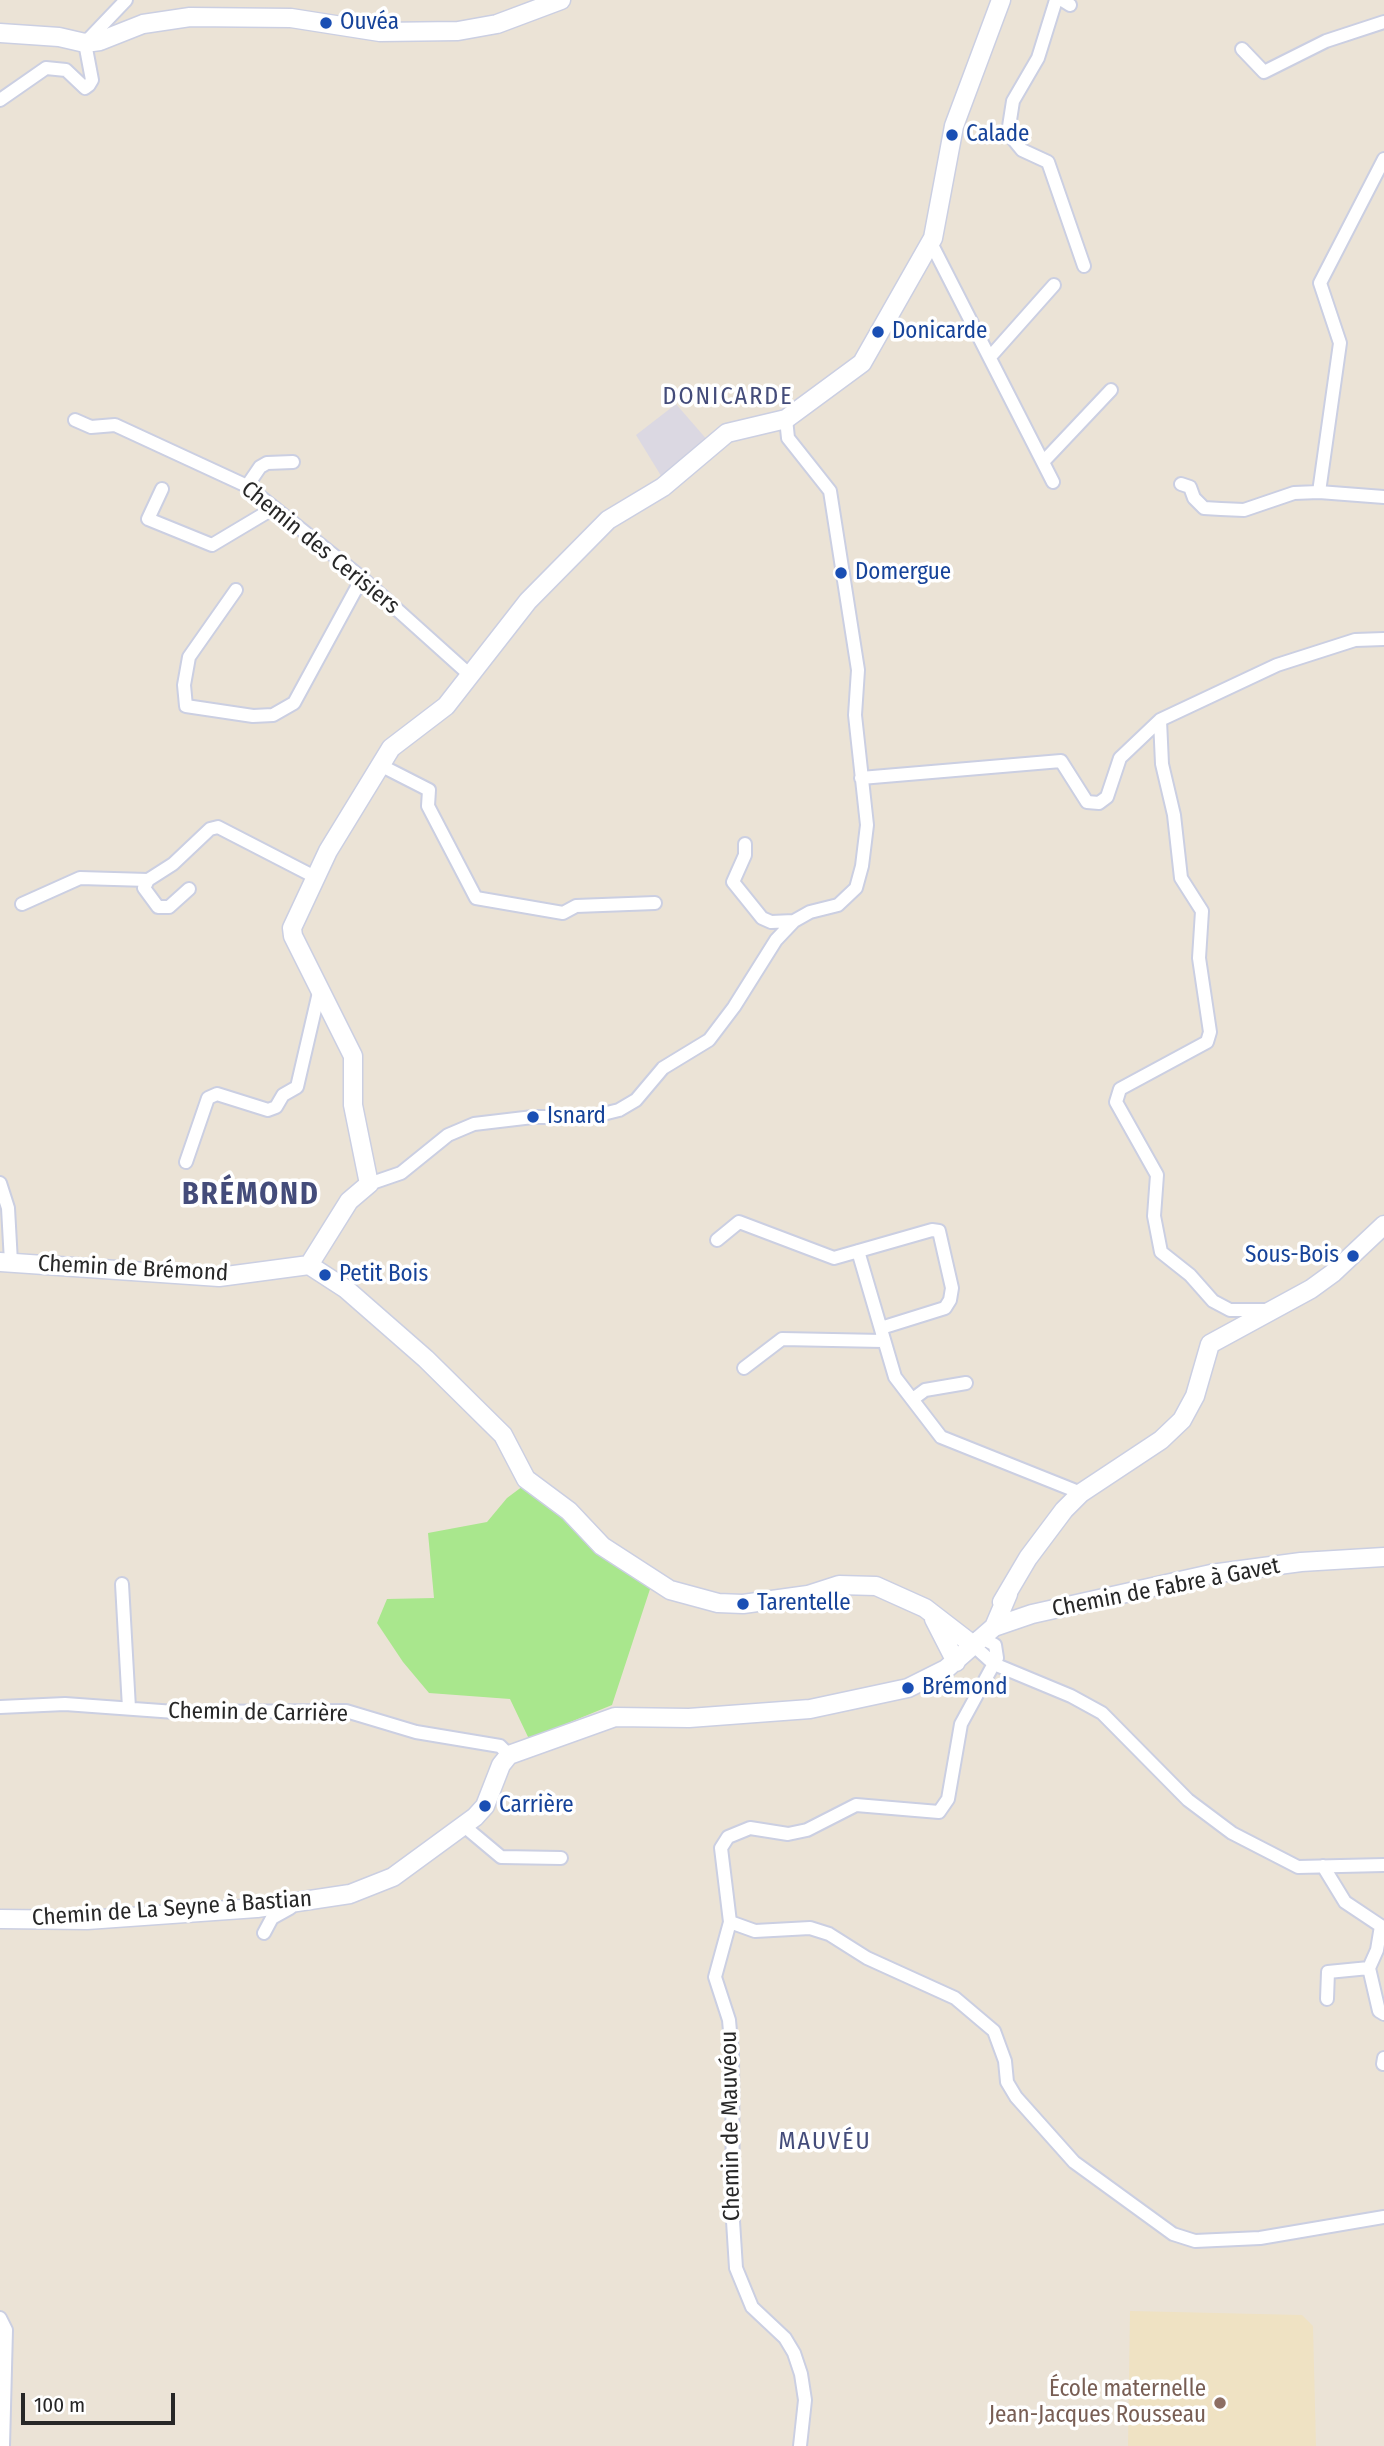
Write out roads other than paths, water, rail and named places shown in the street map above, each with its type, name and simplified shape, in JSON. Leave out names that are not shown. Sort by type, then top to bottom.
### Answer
[{"type":"street","points":[[86,43],[126,0]]},
{"type":"street","points":[[0,33],[59,37],[86,43],[100,41],[143,24],[190,17],[291,18],[380,32],[458,31],[497,24],[561,0]]},
{"type":"street","points":[[369,1184],[354,1105],[353,1056],[293,936],[292,928],[315,877],[391,748],[446,706],[528,601],[608,520],[663,487],[727,433],[786,419],[862,363],[931,243],[954,126],[1001,0]]},
{"type":"street","points":[[1056,0],[1038,58],[1013,101],[1009,132],[1023,150],[1048,162],[1084,266]]},
{"type":"street","points":[[1242,49],[1264,72],[1326,41],[1384,22]]},
{"type":"street","points":[[0,100],[46,68],[66,70],[85,88],[92,80],[86,43]]},
{"type":"street","points":[[1319,492],[1340,343],[1320,283],[1384,159]]},
{"type":"street","points":[[931,243],[1053,482]]},
{"type":"street","points":[[990,357],[1054,285]]},
{"type":"street","points":[[1043,462],[1111,390]]},
{"type":"street","points":[[786,419],[788,438],[827,485],[831,496],[858,670],[855,715],[867,843],[856,888],[838,905],[810,912],[794,921],[776,940],[734,1007],[709,1040],[663,1068],[636,1100],[619,1110],[591,1117],[533,1117],[474,1124],[448,1135],[401,1173],[369,1184],[349,1201],[309,1265],[346,1289],[383,1319],[503,1435],[526,1479],[569,1511],[602,1546],[670,1590],[718,1603],[743,1604],[808,1595],[853,1584],[876,1586],[925,1608],[987,1629]]},
{"type":"street","name":"Chemin des Cerisiers","points":[[75,420],[91,427],[115,425],[247,486],[362,578],[471,676]]},
{"type":"street","points":[[247,486],[260,467],[267,463],[293,462]]},
{"type":"street","points":[[1181,484],[1190,487],[1194,498],[1204,508],[1244,510],[1294,493],[1319,492],[1384,497]]},
{"type":"street","points":[[162,489],[148,519],[212,545],[274,508]]},
{"type":"street","points":[[236,590],[189,657],[184,685],[186,706],[253,716],[273,715],[294,704],[362,578]]},
{"type":"street","points":[[861,778],[1061,761],[1087,802],[1099,803],[1107,797],[1120,758],[1160,720],[1277,665],[1355,640],[1384,639]]},
{"type":"street","points":[[1160,720],[1162,765],[1174,815],[1181,878],[1202,911],[1199,958],[1210,1032],[1208,1042],[1120,1089],[1116,1102],[1157,1175],[1154,1216],[1161,1252],[1190,1275],[1213,1301],[1230,1310],[1277,1310]]},
{"type":"street","points":[[380,765],[429,790],[428,806],[476,898],[563,913],[576,906],[654,902]]},
{"type":"street","points":[[189,889],[169,907],[158,908],[144,888],[148,880],[173,864],[211,830],[218,827],[315,877]]},
{"type":"street","points":[[745,844],[745,855],[733,882],[762,918],[771,922],[794,921]]},
{"type":"street","points":[[22,904],[79,878],[148,880]]},
{"type":"street","points":[[186,1162],[208,1098],[217,1094],[268,1110],[276,1107],[283,1095],[297,1087],[320,988]]},
{"type":"street","points":[[0,1183],[8,1208],[6,1262]]},
{"type":"street","points":[[717,1240],[739,1222],[834,1258],[932,1230],[939,1231],[942,1237],[952,1288],[945,1308],[882,1334],[782,1339],[744,1368]]},
{"type":"street","points":[[509,1755],[615,1717],[689,1718],[810,1709],[841,1703],[908,1688],[956,1662],[987,1629],[1045,1534],[1081,1493],[1172,1431],[1195,1396],[1210,1345],[1277,1310],[1333,1273],[1384,1225]]},
{"type":"street","points":[[858,1251],[895,1377],[941,1437],[1081,1493]]},
{"type":"street","name":"Chemin de Brémond","points":[[6,1262],[219,1277],[309,1265]]},
{"type":"street","points":[[913,1399],[925,1390],[965,1382]]},
{"type":"street","name":"Chemin de Fabre à Gavet","points":[[987,1629],[1032,1614],[1211,1574],[1301,1562],[1384,1557]]},
{"type":"street","points":[[122,1584],[129,1709]]},
{"type":"street","points":[[925,1608],[941,1629],[956,1662]]},
{"type":"street","points":[[987,1629],[994,1664],[1071,1696],[1102,1713],[1188,1800],[1232,1833],[1298,1867],[1384,1865]]},
{"type":"street","name":"Chemin de Mauvéou","points":[[800,2446],[805,2400],[797,2363],[785,2338],[752,2307],[737,2268],[733,2221],[732,2054],[729,2021],[715,1977],[730,1922],[721,1849],[728,1837],[750,1828],[788,1834],[807,1830],[856,1805],[939,1812],[948,1798],[961,1724],[994,1664]]},
{"type":"street","name":"Chemin de Carrière","points":[[0,1707],[65,1704],[175,1712],[346,1711],[416,1732],[500,1746],[509,1755]]},
{"type":"street","name":"Chemin de La Seyne à Bastian","points":[[0,1919],[86,1920],[257,1908],[350,1894],[393,1877],[464,1826],[485,1806],[501,1765],[509,1755]]},
{"type":"street","points":[[464,1826],[501,1857],[561,1858]]},
{"type":"street","points":[[1323,1866],[1345,1902],[1382,1927],[1377,1950],[1369,1968],[1379,2011],[1384,2014]]},
{"type":"street","points":[[257,1908],[264,1933],[277,1914],[301,1903]]},
{"type":"street","points":[[730,1922],[755,1931],[810,1928],[829,1934],[867,1958],[955,1998],[994,2031],[1012,2089],[1074,2162],[1173,2234],[1195,2241],[1260,2238],[1384,2217]]},
{"type":"street","points":[[1327,1999],[1328,1972],[1369,1968]]},
{"type":"street","points":[[0,2318],[6,2330],[3,2446]]},
{"type":"place","name":"Ouvéa","points":[[326,23]]},
{"type":"place","name":"Calade","points":[[952,135]]},
{"type":"place","name":"Donicarde","points":[[878,332]]},
{"type":"place","name":"Domergue","points":[[841,573]]},
{"type":"place","name":"Isnard","points":[[533,1117]]},
{"type":"place","name":"Sous-Bois","points":[[1353,1256]]},
{"type":"place","name":"Petit Bois","points":[[325,1275]]},
{"type":"place","name":"Tarentelle","points":[[743,1604]]},
{"type":"place","name":"Brémond","points":[[908,1688]]},
{"type":"place","name":"Carrière","points":[[485,1806]]},
{"type":"place","name":"École maternelle Jean-Jacques Rousseau","points":[[1220,2403]]},
{"type":"district","name":"DONICARDE","points":[[728,397]]},
{"type":"district","name":"BRÉMOND","points":[[251,1196]]},
{"type":"district","name":"MAUVÉU","points":[[825,2142]]}]
